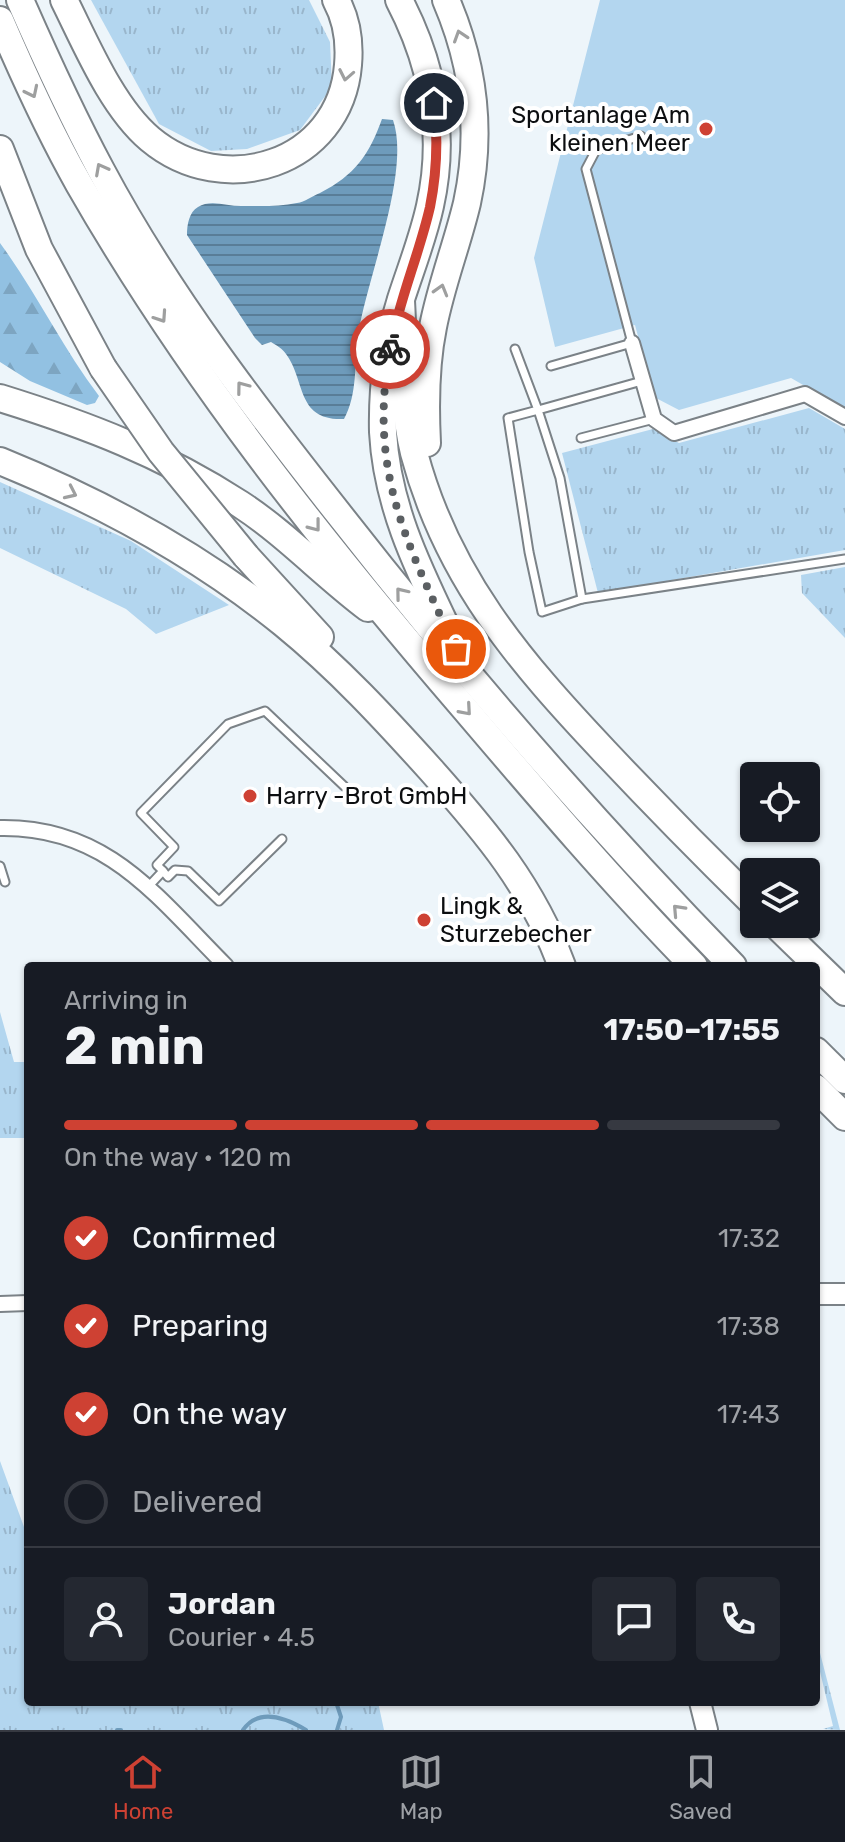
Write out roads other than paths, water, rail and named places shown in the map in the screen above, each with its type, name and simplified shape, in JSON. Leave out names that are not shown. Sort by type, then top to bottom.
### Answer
[{"type":"highway","points":[[20,0],[102,172],[164,275],[225,365],[293,457],[469,674],[682,914],[729,962]]},
{"type":"highway","points":[[64,0],[94,60],[149,139],[184,162],[219,171],[253,170],[287,158],[317,135],[338,107],[347,77],[350,45],[342,11],[336,0]]},
{"type":"highway","points":[[399,0],[424,55],[437,127],[437,159],[430,207],[390,346],[383,433],[401,528],[469,674]]},
{"type":"highway","points":[[444,533],[427,449],[427,361],[438,302],[466,205],[475,125],[464,49],[446,0]]},
{"type":"highway","points":[[0,20],[31,91],[77,182],[135,278],[269,469],[397,630],[566,827],[690,962]]},
{"type":"highway","points":[[0,149],[39,249],[103,368],[161,452],[246,556],[325,641],[395,730]]},
{"type":"highway","points":[[401,301],[413,449],[444,533],[475,593],[512,648],[557,702],[740,890]]},
{"type":"highway","points":[[0,398],[81,423],[185,471],[241,505],[281,535],[334,583],[397,630]]},
{"type":"highway","points":[[0,461],[107,509],[204,566],[285,625],[356,689],[395,730],[506,858],[542,916],[560,962]]},
{"type":"highway","points":[[789,938],[814,962]]},
{"type":"highway","points":[[820,968],[845,992]]},
{"type":"highway","points":[[820,1055],[845,1080]]},
{"type":"highway","points":[[820,1092],[845,1117]]},
{"type":"main road","points":[[820,1294],[845,1294]]},
{"type":"main road","points":[[701,1706],[707,1730]]},
{"type":"street","points":[[632,343],[654,419],[674,433],[805,394],[845,417]]},
{"type":"street","points":[[0,828],[43,830],[87,844],[123,866],[222,962]]},
{"type":"street","points":[[0,1304],[24,1303]]},
{"type":"lane","points":[[551,366],[632,343],[586,169],[596,150],[641,136]]},
{"type":"lane","points":[[515,349],[560,478],[582,599]]},
{"type":"lane","points":[[642,381],[508,418],[529,552],[542,612],[582,599],[845,559]]},
{"type":"lane","points":[[581,438],[654,419]]},
{"type":"lane","points":[[282,839],[219,901],[188,871],[175,870],[168,877],[157,865],[174,847],[141,813],[228,724],[265,711],[344,786]]},
{"type":"lane","points":[[0,866],[5,882]]},
{"type":"lane","points":[[147,888],[163,871]]},
{"type":"waterway","points":[[337,1706],[341,1717],[337,1730]]},
{"type":"waterway","points":[[243,1730],[249,1723],[265,1717],[281,1719],[306,1730]]},
{"type":"place","name":"Sportanlage Am kleinen Meer","points":[[706,129]]},
{"type":"place","name":"Harry -Brot GmbH","points":[[250,796]]},
{"type":"place","name":"Lingk & Sturzebecher","points":[[424,920]]}]
